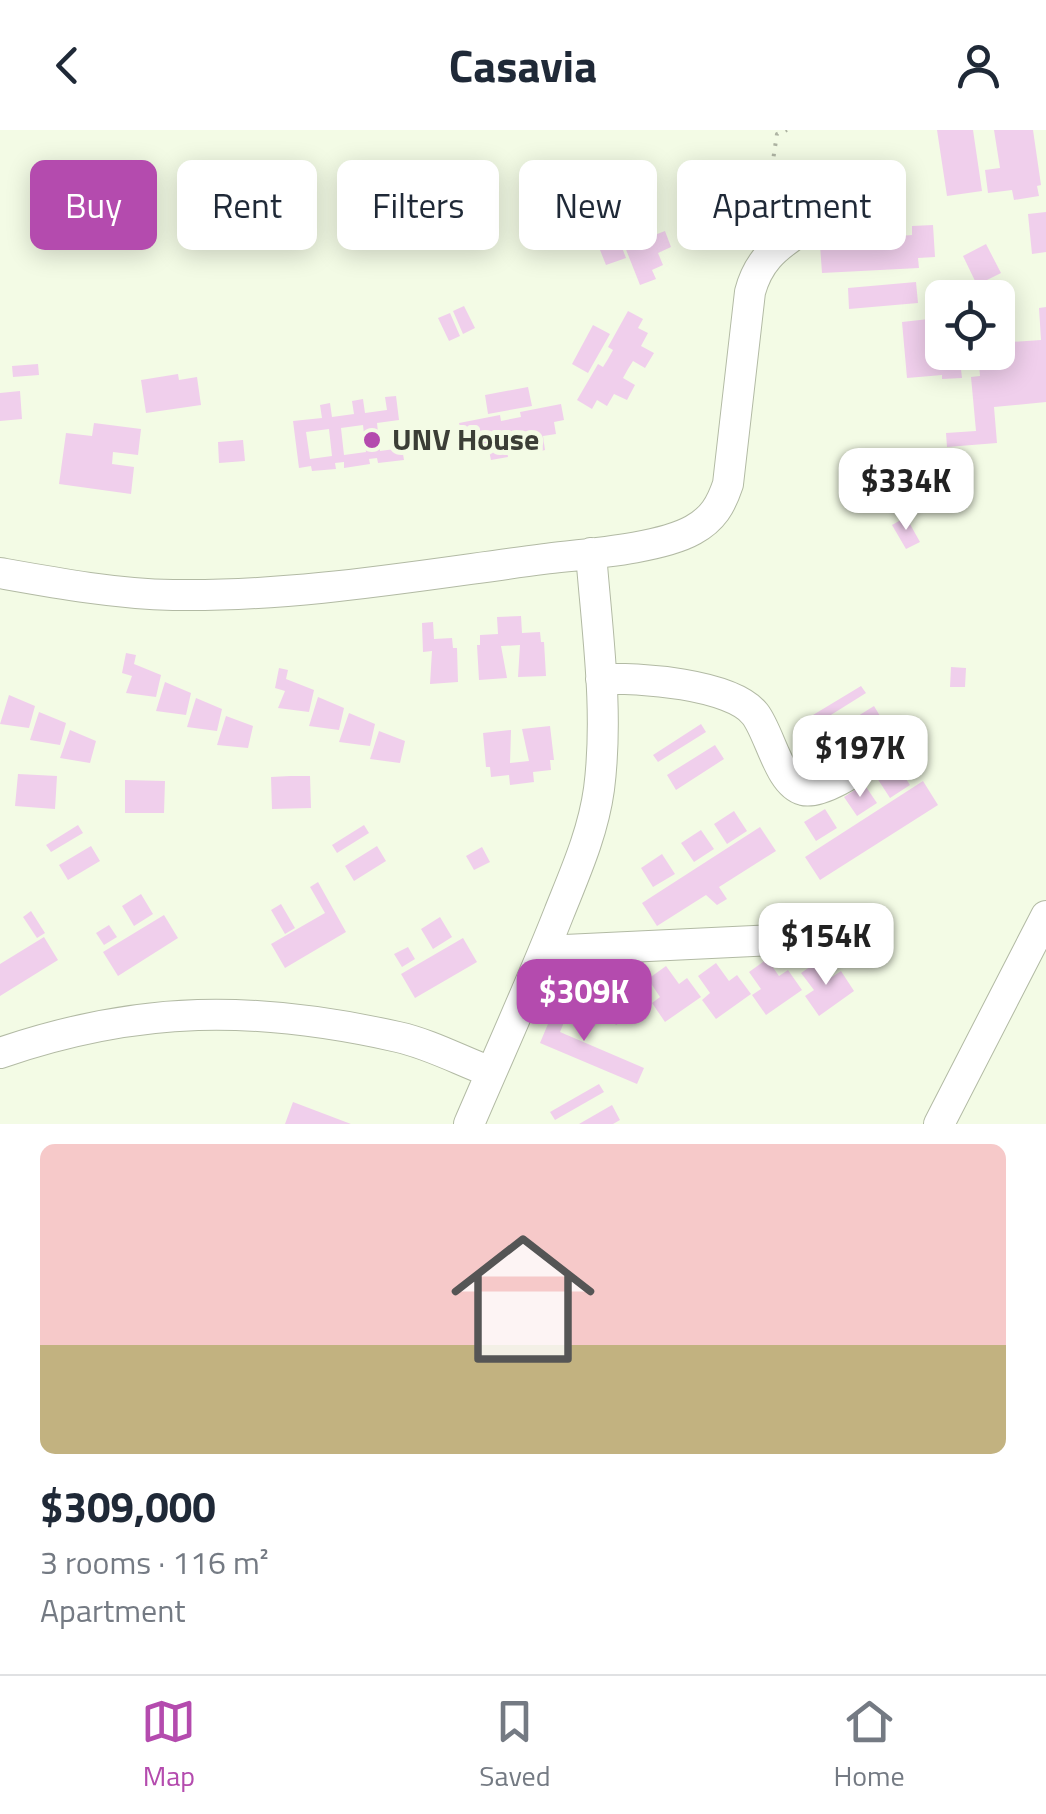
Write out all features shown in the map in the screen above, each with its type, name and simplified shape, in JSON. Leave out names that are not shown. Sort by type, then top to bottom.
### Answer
[{"type":"street","points":[[0,573],[171,595],[261,593],[377,582],[591,552],[666,540],[690,532],[710,520],[722,503],[730,473],[750,292],[755,275],[778,250]]},
{"type":"street","points":[[469,1124],[544,951],[582,856],[593,817],[602,740],[591,552]]},
{"type":"street","points":[[601,679],[645,679],[739,701],[755,713],[790,783],[804,791],[821,789],[891,748]]},
{"type":"street","points":[[939,1124],[1046,916]]},
{"type":"street","points":[[544,951],[836,937]]},
{"type":"street","points":[[0,1053],[125,1019],[248,1014],[402,1038],[491,1072]]},
{"type":"path","points":[[773,160],[777,134],[786,130]]},
{"type":"building","points":[[937,130],[973,130],[982,191],[947,196]]},
{"type":"building","points":[[994,130],[1033,130],[1039,196],[1014,200],[1012,190],[988,193],[985,170],[1000,168]]},
{"type":"building","points":[[1046,212],[1046,252],[1032,254],[1028,214]]},
{"type":"building","points":[[933,225],[935,257],[918,258],[919,268],[822,273],[820,250],[906,250],[906,235],[912,235],[912,226]]},
{"type":"building","points":[[665,231],[671,247],[658,253],[663,265],[652,270],[656,279],[640,285],[626,250],[657,250],[657,234]]},
{"type":"building","points":[[986,244],[1001,273],[987,280],[975,280],[963,256]]},
{"type":"building","points":[[600,250],[623,250],[626,258],[606,265]]},
{"type":"building","points":[[916,282],[918,303],[849,309],[848,288]]},
{"type":"building","points":[[464,306],[475,328],[463,334],[453,311]]},
{"type":"building","points":[[1046,307],[1046,402],[994,407],[997,443],[947,447],[946,433],[976,431],[971,377],[980,376],[979,370],[1015,370],[1015,342],[1041,340],[1039,308]]},
{"type":"building","points":[[628,311],[643,319],[638,328],[648,333],[641,346],[654,353],[645,368],[633,361],[628,369],[623,378],[635,385],[627,400],[614,394],[607,406],[597,400],[592,409],[577,400],[598,364],[603,367],[608,359],[613,350],[608,347]]},
{"type":"building","points":[[450,313],[460,336],[449,341],[438,318]]},
{"type":"building","points":[[925,319],[925,370],[961,370],[962,378],[907,378],[902,322]]},
{"type":"building","points":[[593,325],[610,334],[588,373],[572,364]]},
{"type":"building","points":[[38,364],[39,375],[13,377],[12,366]]},
{"type":"building","points":[[178,374],[179,380],[197,377],[201,405],[146,413],[141,380]]},
{"type":"building","points":[[528,387],[532,406],[488,414],[485,395]]},
{"type":"building","points":[[20,391],[22,419],[0,421],[0,393]]},
{"type":"building","name":"UNV House","points":[[396,396],[399,420],[377,423],[380,451],[402,448],[404,460],[378,463],[377,458],[369,459],[370,464],[344,468],[344,462],[335,463],[336,469],[299,468],[293,421],[322,418],[320,405],[330,403],[332,417],[354,414],[352,401],[363,399],[365,413],[387,410],[385,397]],"holes":[[[363,425],[366,452],[344,455],[341,428]],[[329,429],[332,456],[310,459],[306,432]]]},
{"type":"building","points":[[561,404],[564,420],[554,422],[556,434],[543,436],[545,450],[528,454],[526,440],[515,441],[506,443],[508,457],[491,460],[488,446],[475,449],[472,437],[463,439],[459,423],[500,415],[501,421],[521,417],[520,412]]},
{"type":"building","points":[[94,423],[141,429],[138,455],[113,452],[112,464],[134,467],[131,494],[59,484],[66,433],[92,436]]},
{"type":"building","points":[[243,440],[245,461],[219,463],[218,442]]},
{"type":"building","points":[[906,517],[920,542],[906,549],[892,525]]},
{"type":"building","points":[[521,616],[522,633],[540,632],[546,676],[518,677],[520,645],[501,646],[507,678],[479,680],[480,635],[498,634],[497,617]]},
{"type":"building","points":[[433,622],[434,639],[452,638],[453,648],[457,648],[458,682],[430,684],[432,651],[423,652],[422,623]]},
{"type":"building","points":[[126,653],[136,655],[134,664],[161,675],[156,697],[126,693],[132,676],[122,673]]},
{"type":"building","points":[[951,667],[966,668],[965,687],[950,687]]},
{"type":"building","points":[[279,668],[288,670],[286,679],[314,690],[309,712],[278,708],[285,691],[275,688]]},
{"type":"building","points":[[165,682],[191,693],[186,715],[156,711]]},
{"type":"building","points":[[861,686],[866,693],[818,723],[813,715]]},
{"type":"building","points":[[9,695],[35,706],[29,728],[0,724]]},
{"type":"building","points":[[318,697],[344,708],[339,730],[309,726]]},
{"type":"building","points":[[196,698],[222,709],[217,731],[187,727]]},
{"type":"building","points":[[874,706],[883,721],[835,751],[826,736]]},
{"type":"building","points":[[39,712],[66,723],[60,745],[30,740]]},
{"type":"building","points":[[349,713],[375,724],[370,746],[339,742]]},
{"type":"building","points":[[226,716],[253,726],[248,748],[217,745]]},
{"type":"building","points":[[701,724],[706,732],[658,762],[653,755]]},
{"type":"building","points":[[550,726],[554,760],[550,760],[551,770],[533,772],[534,782],[510,785],[509,775],[491,777],[490,767],[486,767],[483,733],[511,730],[510,763],[529,761],[522,729]]},
{"type":"building","points":[[70,730],[96,741],[90,763],[60,758]]},
{"type":"building","points":[[379,731],[405,741],[400,763],[370,759]]},
{"type":"building","points":[[715,745],[724,759],[676,790],[667,775]]},
{"type":"building","points":[[897,765],[910,785],[890,798],[877,778]]},
{"type":"building","points":[[18,774],[57,776],[55,809],[15,806]]},
{"type":"building","points":[[310,776],[311,808],[272,809],[271,777]]},
{"type":"building","points":[[125,780],[165,781],[164,813],[125,813]]},
{"type":"building","points":[[923,781],[938,805],[820,880],[805,857]]},
{"type":"building","points":[[864,784],[877,803],[857,816],[844,797]]},
{"type":"building","points":[[825,809],[837,828],[816,841],[804,822]]},
{"type":"building","points":[[734,811],[747,831],[727,844],[714,824]]},
{"type":"building","points":[[78,825],[83,833],[51,852],[46,845]]},
{"type":"building","points":[[364,825],[369,833],[337,853],[332,845]]},
{"type":"building","points":[[760,827],[776,851],[719,887],[727,899],[717,905],[706,895],[657,926],[642,903]]},
{"type":"building","points":[[701,830],[714,849],[694,862],[681,843]]},
{"type":"building","points":[[91,846],[100,861],[68,880],[59,865]]},
{"type":"building","points":[[377,846],[386,861],[354,881],[345,866]]},
{"type":"building","points":[[482,847],[490,862],[474,870],[466,856]]},
{"type":"building","points":[[662,854],[675,874],[653,887],[641,868]]},
{"type":"building","points":[[318,882],[346,932],[285,968],[271,944],[325,913],[310,887]]},
{"type":"building","points":[[141,894],[153,914],[134,926],[122,906]]},
{"type":"building","points":[[281,904],[295,928],[285,934],[271,910]]},
{"type":"building","points":[[31,911],[45,933],[37,938],[23,917]]},
{"type":"building","points":[[164,915],[178,938],[118,976],[103,952]]},
{"type":"building","points":[[440,917],[452,937],[433,949],[421,929]]},
{"type":"building","points":[[109,925],[117,937],[104,945],[96,933]]},
{"type":"building","points":[[44,937],[58,960],[0,996],[0,964]]},
{"type":"building","points":[[463,938],[477,962],[415,998],[401,974]]},
{"type":"building","points":[[408,947],[415,959],[402,967],[394,954]]},
{"type":"building","points":[[767,959],[779,976],[788,970],[802,990],[766,1015],[752,995],[761,989],[749,972]]},
{"type":"building","points":[[820,960],[832,977],[841,971],[854,991],[819,1016],[805,996],[814,990],[801,973]]},
{"type":"building","points":[[716,963],[729,981],[737,975],[751,994],[716,1019],[702,1000],[710,993],[698,976]]},
{"type":"building","points":[[666,966],[679,984],[687,978],[701,997],[665,1022],[652,1003],[660,997],[648,979]]},
{"type":"building","points":[[616,970],[629,987],[637,981],[651,1001],[616,1025],[602,1006],[611,1000],[598,983]]},
{"type":"building","points":[[563,988],[576,993],[560,1032],[644,1068],[637,1084],[540,1043]]},
{"type":"building","points":[[599,1084],[604,1092],[555,1120],[550,1112]]},
{"type":"building","points":[[293,1102],[351,1124],[285,1124]]},
{"type":"building","points":[[612,1105],[620,1120],[613,1124],[579,1124]]},
{"type":"place","name":"UNV House","points":[[372,440]]}]
